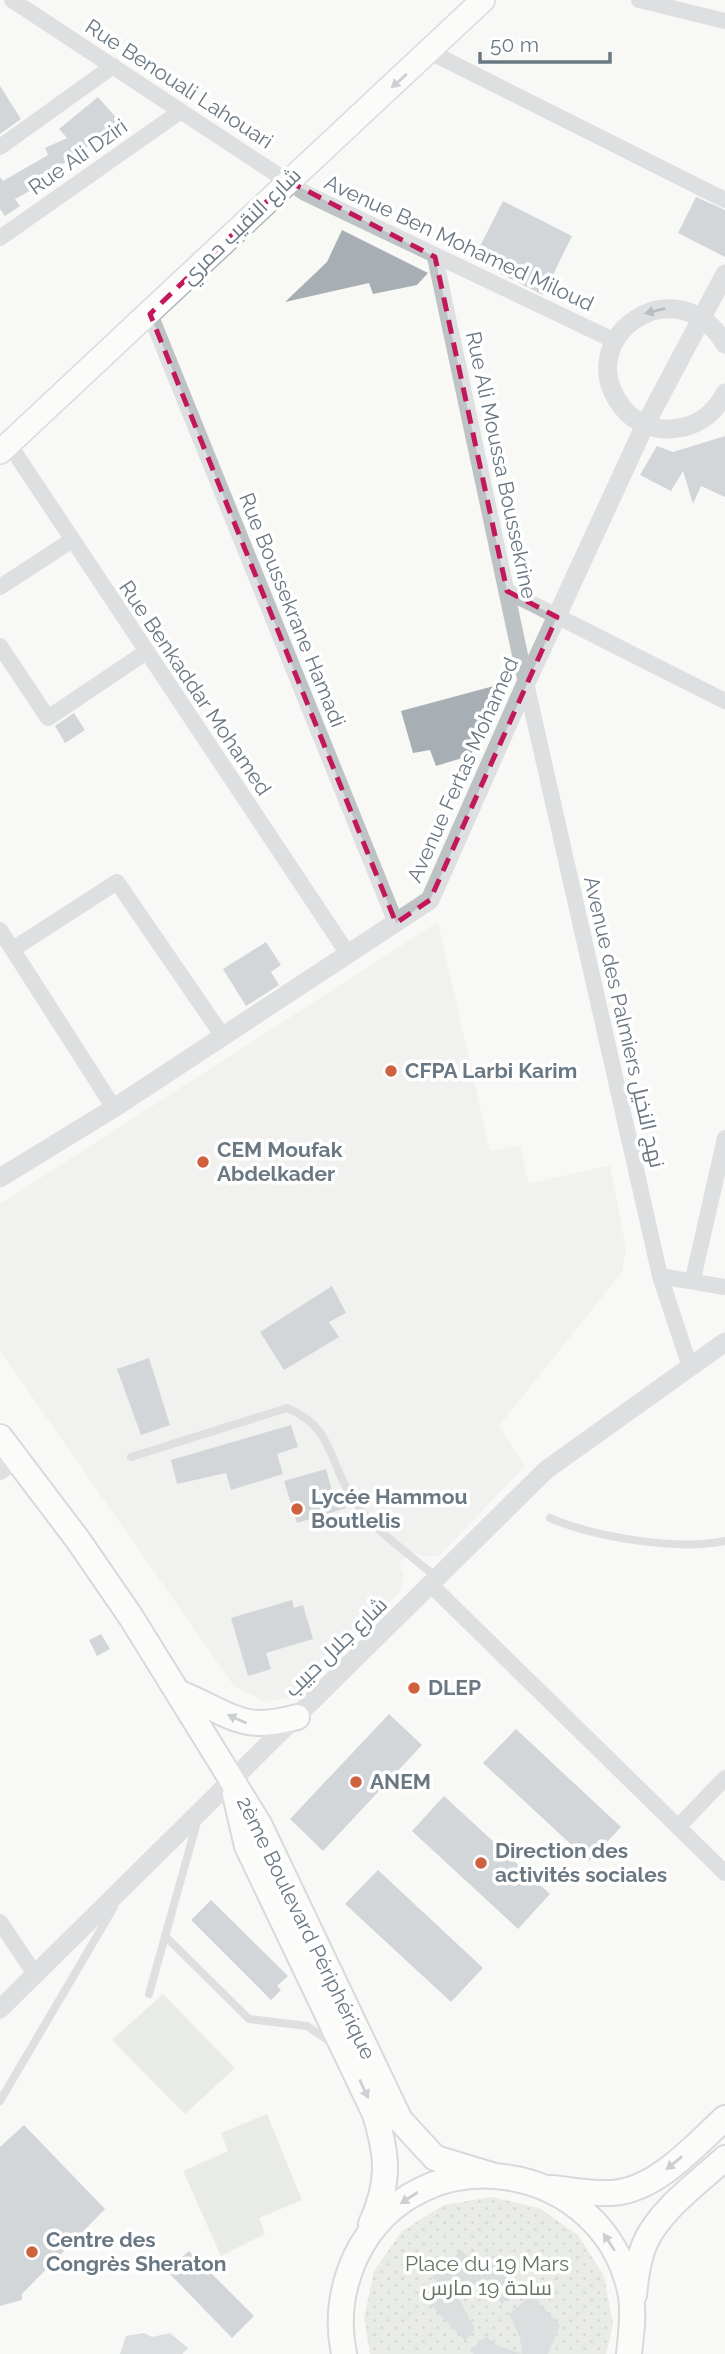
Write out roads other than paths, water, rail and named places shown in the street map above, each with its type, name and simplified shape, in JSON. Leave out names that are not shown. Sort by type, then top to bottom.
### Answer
[{"type":"main road","name":"شارع النقيب حمري","points":[[4,448],[483,0]]},
{"type":"main road","points":[[0,1437],[9,1466],[78,1540],[180,1693],[232,1780]]},
{"type":"main road","points":[[180,1693],[250,1724],[271,1724],[297,1717]]},
{"type":"main road","name":"2ème Boulevard Périphérique","points":[[232,1780],[247,1846],[347,2053],[375,2114],[385,2144],[386,2175],[383,2198],[347,2276],[340,2313]]},
{"type":"main road","name":"2ème Boulevard Périphérique","points":[[232,1780],[259,1824],[400,2120],[435,2158],[495,2176]]},
{"type":"main road","points":[[363,2241],[385,2215],[413,2194],[445,2181],[479,2175],[513,2177],[546,2187],[612,2193],[633,2189],[655,2178],[725,2118]]},
{"type":"main road","points":[[629,2354],[639,2261],[646,2241],[671,2209],[725,2158]]},
{"type":"main road","points":[[546,2187],[582,2210],[614,2249],[625,2273],[632,2313]]},
{"type":"main road","points":[[336,2354],[340,2313]]},
{"type":"main road","points":[[340,2313],[344,2354]]},
{"type":"street","name":"Rue Benouali Lahouari","points":[[12,0],[288,181]]},
{"type":"street","points":[[639,0],[725,21]]},
{"type":"street","points":[[430,52],[725,200]]},
{"type":"street","points":[[0,147],[113,66]]},
{"type":"street","name":"Rue Ali Dziri","points":[[0,238],[181,111]]},
{"type":"street","name":"Avenue Ben Mohamed Miloud","points":[[288,181],[305,193],[435,257],[615,341]]},
{"type":"street","name":"Rue Ali Moussa Boussekrine","points":[[435,257],[526,683]]},
{"type":"street","name":"Avenue Fertas Mohamed","points":[[0,1178],[114,1108],[430,900],[526,683],[646,425],[725,274]]},
{"type":"street","points":[[725,344],[716,330],[703,318],[685,310],[664,308],[644,313],[627,324],[615,341],[609,370],[616,399],[628,415],[646,425],[663,430],[682,429],[699,422],[714,411],[725,395]]},
{"type":"street","name":"Rue Boussekrane Hamadi","points":[[150,314],[396,923]]},
{"type":"street","name":"Rue Benkaddar Mohamed","points":[[4,448],[72,540],[348,954]]},
{"type":"street","points":[[0,587],[72,540]]},
{"type":"street","points":[[506,590],[725,701]]},
{"type":"street","points":[[0,646],[48,718],[146,652]]},
{"type":"street","name":"Avenue des Palmiers نهج النخيل","points":[[526,683],[660,1276],[690,1367]]},
{"type":"street","points":[[13,949],[117,882],[222,1035]]},
{"type":"street","points":[[0,930],[114,1108]]},
{"type":"street","points":[[693,1279],[725,1138]]},
{"type":"street","points":[[660,1276],[693,1279],[725,1287]]},
{"type":"street","name":"شارع جلال حبيب","points":[[0,2009],[545,1470],[725,1342]]},
{"type":"street","points":[[434,1581],[725,1873]]},
{"type":"street","points":[[678,1826],[725,1778]]},
{"type":"street","points":[[0,1922],[35,1974]]},
{"type":"lane","points":[[131,1457],[287,1408],[296,1411],[319,1427],[353,1500],[372,1524],[434,1581]]},
{"type":"lane","points":[[550,1518],[581,1531],[594,1533],[686,1544],[725,1541]]},
{"type":"lane","points":[[149,1994],[201,1809]]},
{"type":"lane","points":[[0,2101],[132,1876]]},
{"type":"lane","points":[[165,1936],[249,2019],[307,2026],[347,2053]]},
{"type":"place","name":"CFPA Larbi Karim","points":[[391,1071]]},
{"type":"place","name":"CEM Moufak Abdelkader","points":[[203,1162]]},
{"type":"place","name":"Lycée Hammou Boutlelis","points":[[297,1509]]},
{"type":"place","name":"DLEP","points":[[414,1688]]},
{"type":"place","name":"ANEM","points":[[356,1782]]},
{"type":"place","name":"Direction des activités sociales","points":[[481,1863]]},
{"type":"place","name":"Centre des Congrès Sheraton","points":[[32,2252]]},
{"type":"park label","name":"Place du 19 Mars ساحة 19 مارس","points":[[487,2276]]}]
